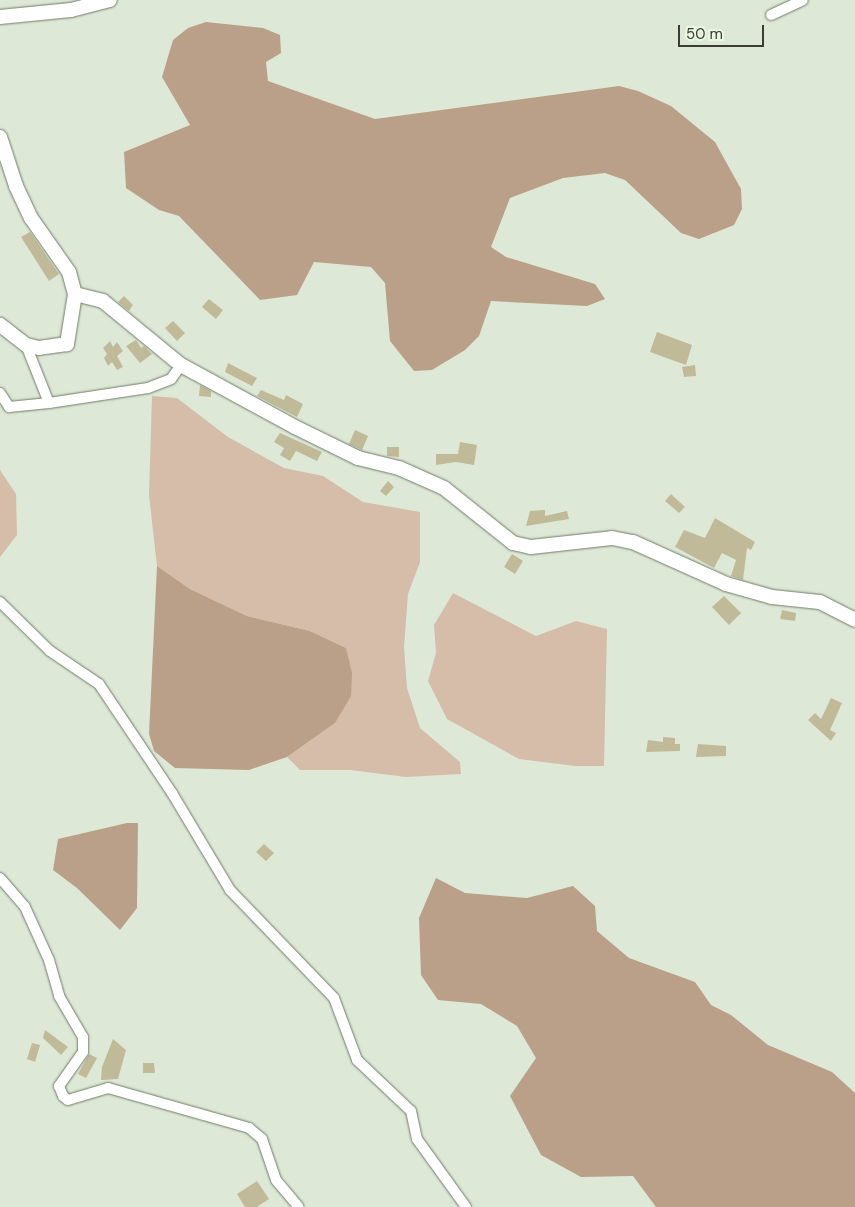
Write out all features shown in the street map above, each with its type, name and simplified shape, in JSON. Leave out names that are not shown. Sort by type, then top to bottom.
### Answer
[{"type":"main road","points":[[0,17],[71,10],[110,0]]},
{"type":"main road","points":[[0,136],[16,186],[31,218],[69,272],[75,294],[67,344],[39,348],[26,345],[0,326]]},
{"type":"main road","points":[[75,294],[104,301],[181,365],[358,458],[399,468],[444,488],[513,543],[531,548],[612,538],[633,542],[726,584],[772,597],[820,602],[855,620]]},
{"type":"street","points":[[771,15],[803,0]]},
{"type":"street","points":[[26,345],[49,403]]},
{"type":"street","points":[[0,392],[9,407],[49,403],[148,388],[171,379],[181,365]]},
{"type":"street","points":[[0,602],[50,651],[99,684],[172,793],[230,890],[334,998],[357,1060],[411,1111],[417,1139],[466,1207]]},
{"type":"street","points":[[0,878],[25,907],[49,960],[59,996],[83,1038],[83,1052],[59,1086],[63,1096],[68,1100],[108,1088],[249,1128],[262,1139],[276,1180],[299,1207]]},
{"type":"shaded area","points":[[206,22],[263,28],[280,35],[281,53],[266,62],[268,81],[375,119],[619,86],[638,91],[671,106],[715,142],[741,189],[742,209],[734,225],[699,239],[681,233],[625,180],[605,173],[563,178],[510,198],[491,247],[506,257],[595,284],[605,299],[587,306],[491,301],[479,336],[465,350],[432,370],[414,371],[390,341],[385,283],[371,267],[314,262],[297,295],[260,300],[179,216],[159,210],[126,188],[124,152],[190,125],[162,77],[173,40],[188,28]]},
{"type":"shaded area","points":[[152,396],[177,398],[228,437],[284,468],[323,476],[363,502],[420,512],[420,562],[408,594],[404,647],[407,688],[420,728],[460,762],[461,774],[406,777],[350,770],[300,770],[287,757],[335,723],[346,648],[310,631],[247,616],[190,589],[157,566],[149,495]]},
{"type":"shaded area","points":[[0,470],[16,494],[17,535],[0,557]]},
{"type":"shaded area","points":[[157,566],[190,589],[247,616],[310,631],[346,648],[352,673],[351,696],[335,723],[287,757],[249,770],[175,768],[154,751],[149,734]]},
{"type":"shaded area","points":[[453,593],[536,636],[576,621],[607,629],[604,766],[575,766],[519,759],[447,719],[428,681],[436,653],[434,625]]},
{"type":"shaded area","points":[[127,823],[138,823],[137,908],[120,930],[77,888],[53,870],[58,839]]},
{"type":"shaded area","points":[[436,878],[465,893],[527,898],[573,886],[595,906],[597,931],[629,958],[695,982],[711,1005],[731,1015],[768,1045],[832,1072],[855,1093],[855,1207],[656,1207],[633,1176],[581,1177],[541,1155],[510,1096],[536,1058],[517,1026],[481,1004],[438,1000],[421,975],[419,918]]},
{"type":"building","points":[[30,232],[59,274],[49,281],[21,237]]},
{"type":"building","points":[[124,296],[133,305],[129,311],[118,302]]},
{"type":"building","points":[[209,299],[223,310],[216,319],[202,307]]},
{"type":"building","points":[[173,321],[185,333],[177,341],[165,328]]},
{"type":"building","points":[[657,332],[692,345],[686,365],[650,352]]},
{"type":"building","points":[[136,340],[141,348],[144,346],[152,354],[140,363],[126,346]]},
{"type":"building","points":[[110,341],[113,347],[117,342],[123,351],[117,356],[123,367],[117,370],[112,362],[108,366],[104,358],[107,354],[103,348]]},
{"type":"building","points":[[228,363],[257,378],[252,386],[225,372]]},
{"type":"building","points":[[695,365],[696,376],[684,377],[682,367]]},
{"type":"building","points":[[200,385],[211,391],[211,397],[199,396]]},
{"type":"building","points":[[261,390],[284,400],[286,395],[303,404],[297,417],[257,396]]},
{"type":"building","points":[[355,430],[368,436],[362,450],[349,444]]},
{"type":"building","points":[[280,433],[322,452],[317,461],[296,451],[290,461],[280,455],[284,448],[274,442]]},
{"type":"building","points":[[460,442],[477,445],[474,465],[456,462],[436,465],[436,454],[458,454]]},
{"type":"building","points":[[387,447],[399,447],[399,457],[387,456]]},
{"type":"building","points":[[388,481],[394,487],[386,496],[380,491]]},
{"type":"building","points":[[671,494],[685,507],[679,513],[665,501]]},
{"type":"building","points":[[545,510],[545,516],[567,511],[569,519],[526,526],[530,511]]},
{"type":"building","points":[[715,518],[755,542],[751,550],[747,548],[743,580],[731,576],[736,560],[722,553],[714,568],[675,547],[684,530],[705,538]]},
{"type":"building","points":[[512,554],[523,561],[515,574],[504,567]]},
{"type":"building","points":[[724,596],[741,613],[729,625],[712,607]]},
{"type":"building","points":[[782,610],[796,613],[795,621],[780,619]]},
{"type":"building","points":[[831,698],[842,703],[830,730],[836,733],[831,741],[808,720],[815,713],[821,719]]},
{"type":"building","points":[[663,737],[675,738],[675,744],[680,744],[680,751],[646,752],[648,740],[663,742]]},
{"type":"building","points":[[698,744],[726,746],[726,756],[696,757]]},
{"type":"building","points":[[264,844],[274,853],[266,861],[256,852]]},
{"type":"building","points":[[45,1030],[68,1047],[61,1055],[43,1038]]},
{"type":"building","points":[[113,1039],[126,1050],[118,1079],[101,1080],[102,1067]]},
{"type":"building","points":[[32,1043],[40,1045],[35,1062],[27,1059]]},
{"type":"building","points":[[89,1054],[97,1058],[86,1078],[78,1074]]},
{"type":"building","points":[[143,1063],[154,1063],[155,1073],[143,1073]]},
{"type":"building","points":[[257,1181],[269,1199],[257,1207],[245,1207],[237,1194]]}]
